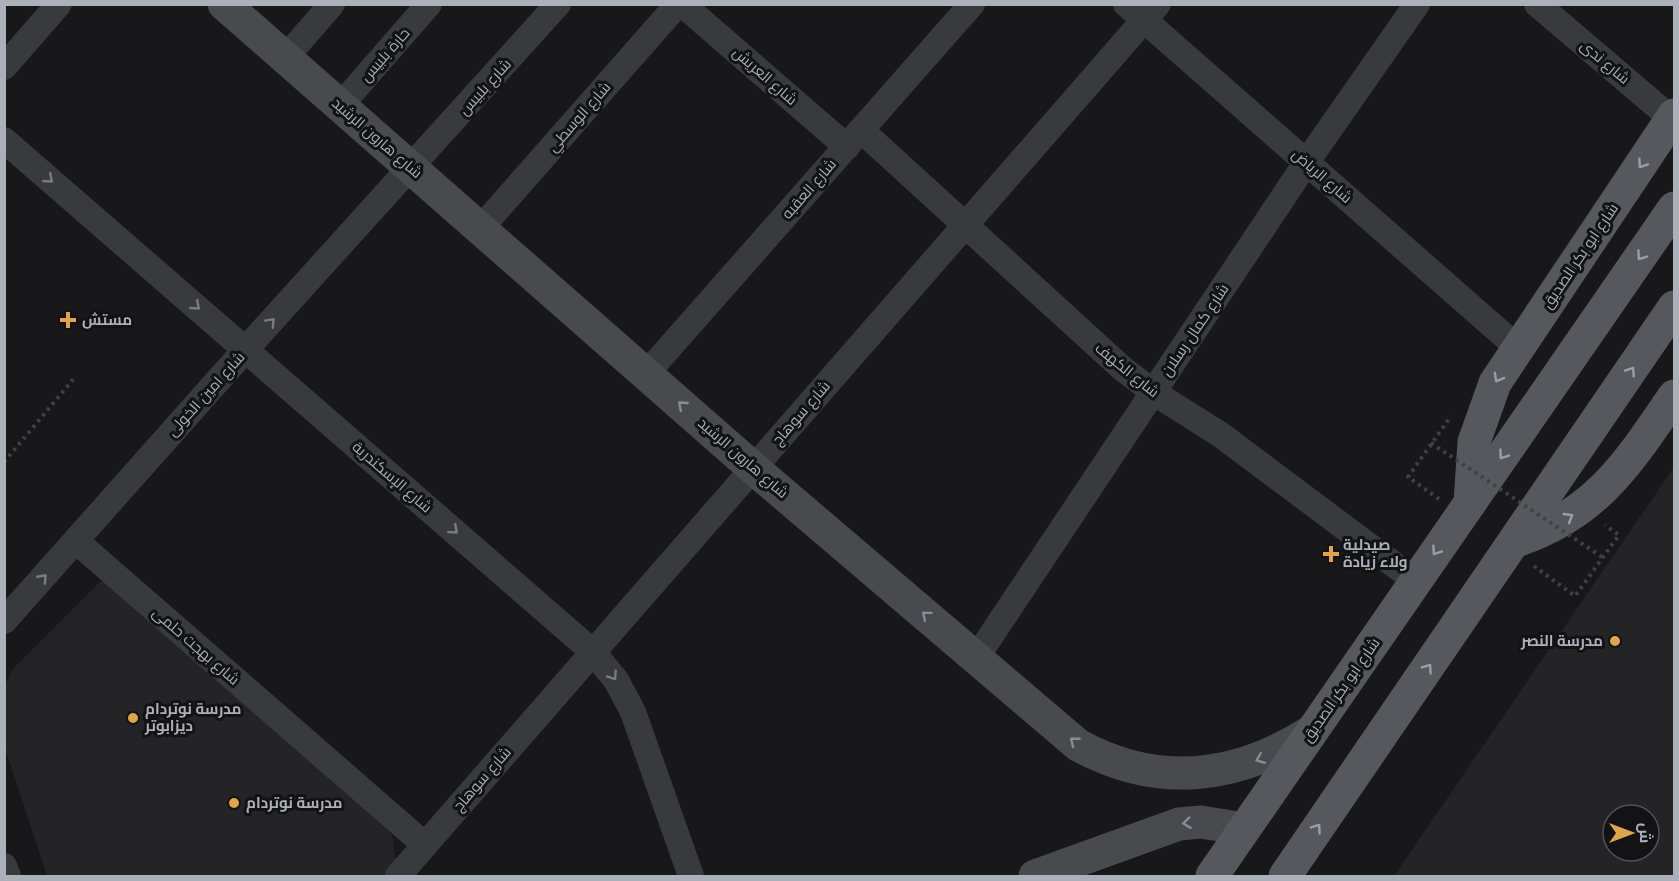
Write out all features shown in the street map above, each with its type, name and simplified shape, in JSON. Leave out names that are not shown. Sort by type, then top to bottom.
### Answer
[{"type":"main road","name":"شارع ابو بكر الصديق","points":[[1465,509],[1471,462],[1480,421],[1495,383],[1673,117]]},
{"type":"main road","name":"شارع ابو بكر الصديق","points":[[1212,876],[1674,208]]},
{"type":"main road","points":[[1285,876],[1674,307]]},
{"type":"main road","points":[[1513,545],[1553,526],[1583,508],[1601,493],[1628,464],[1674,396]]},
{"type":"street","points":[[4,67],[59,4]]},
{"type":"street","points":[[285,58],[332,4]]},
{"type":"street","name":"حارة بلبيس","points":[[340,106],[429,4]]},
{"type":"street","name":"شارع بلبيس","points":[[412,169],[558,4]]},
{"type":"street","name":"شارع الوسطي","points":[[480,229],[678,4]]},
{"type":"street","name":"شارع العريش","points":[[682,4],[854,139]]},
{"type":"street","name":"شارع العقبه","points":[[646,374],[972,4]]},
{"type":"street","name":"شارع كمال رسلان","points":[[976,658],[1306,163],[1417,4]]},
{"type":"street","name":"شارع ندى","points":[[1537,4],[1673,117]]},
{"type":"street","name":"شارع هارون الرشيد","points":[[225,5],[753,468],[1078,745],[1096,755],[1135,768],[1176,774],[1237,767],[1276,752],[1312,731]]},
{"type":"street","name":"شارع الرياض","points":[[1143,10],[1306,163],[1518,348]]},
{"type":"street","name":"شارع سوهاج","points":[[398,876],[965,225],[1143,10]]},
{"type":"street","name":"شارع الكهف","points":[[854,139],[965,225],[1114,361],[1153,392],[1221,435],[1416,581]]},
{"type":"street","name":"شارع الإسكندرية","points":[[4,140],[593,652],[616,680],[633,712],[691,876]]},
{"type":"street","name":"شارع امين الخولى","points":[[4,621],[246,349],[412,169]]},
{"type":"street","name":"شارع بهجت حلمى","points":[[76,541],[425,846]]},
{"type":"street","points":[[1035,876],[1179,824],[1201,822],[1244,830]]},
{"type":"street","points":[[4,866],[9,876]]},
{"type":"path","points":[[4,462],[76,376]]},
{"type":"path","points":[[1456,408],[1408,477],[1465,509]]},
{"type":"path","points":[[1431,443],[1602,557]]},
{"type":"path","points":[[1513,545],[1575,596],[1619,535]]},
{"type":"shaded area","name":"مدرسة النصر","points":[[1674,467],[1674,876],[1394,876]]},
{"type":"shaded area","name":"مدرسة نوتردام ديزابوتر","points":[[105,577],[392,834],[396,862],[384,876],[47,876],[5,748],[4,688],[12,670]]},
{"type":"place","name":"مستش","points":[[68,320]]},
{"type":"place","name":"صيدلية ولاء زيادة","points":[[1331,554]]},
{"type":"place","name":"مدرسة النصر","points":[[1615,641]]},
{"type":"place","name":"مدرسة نوتردام ديزابوتر","points":[[133,718]]},
{"type":"place","name":"مدرسة نوتردام","points":[[234,803]]}]
